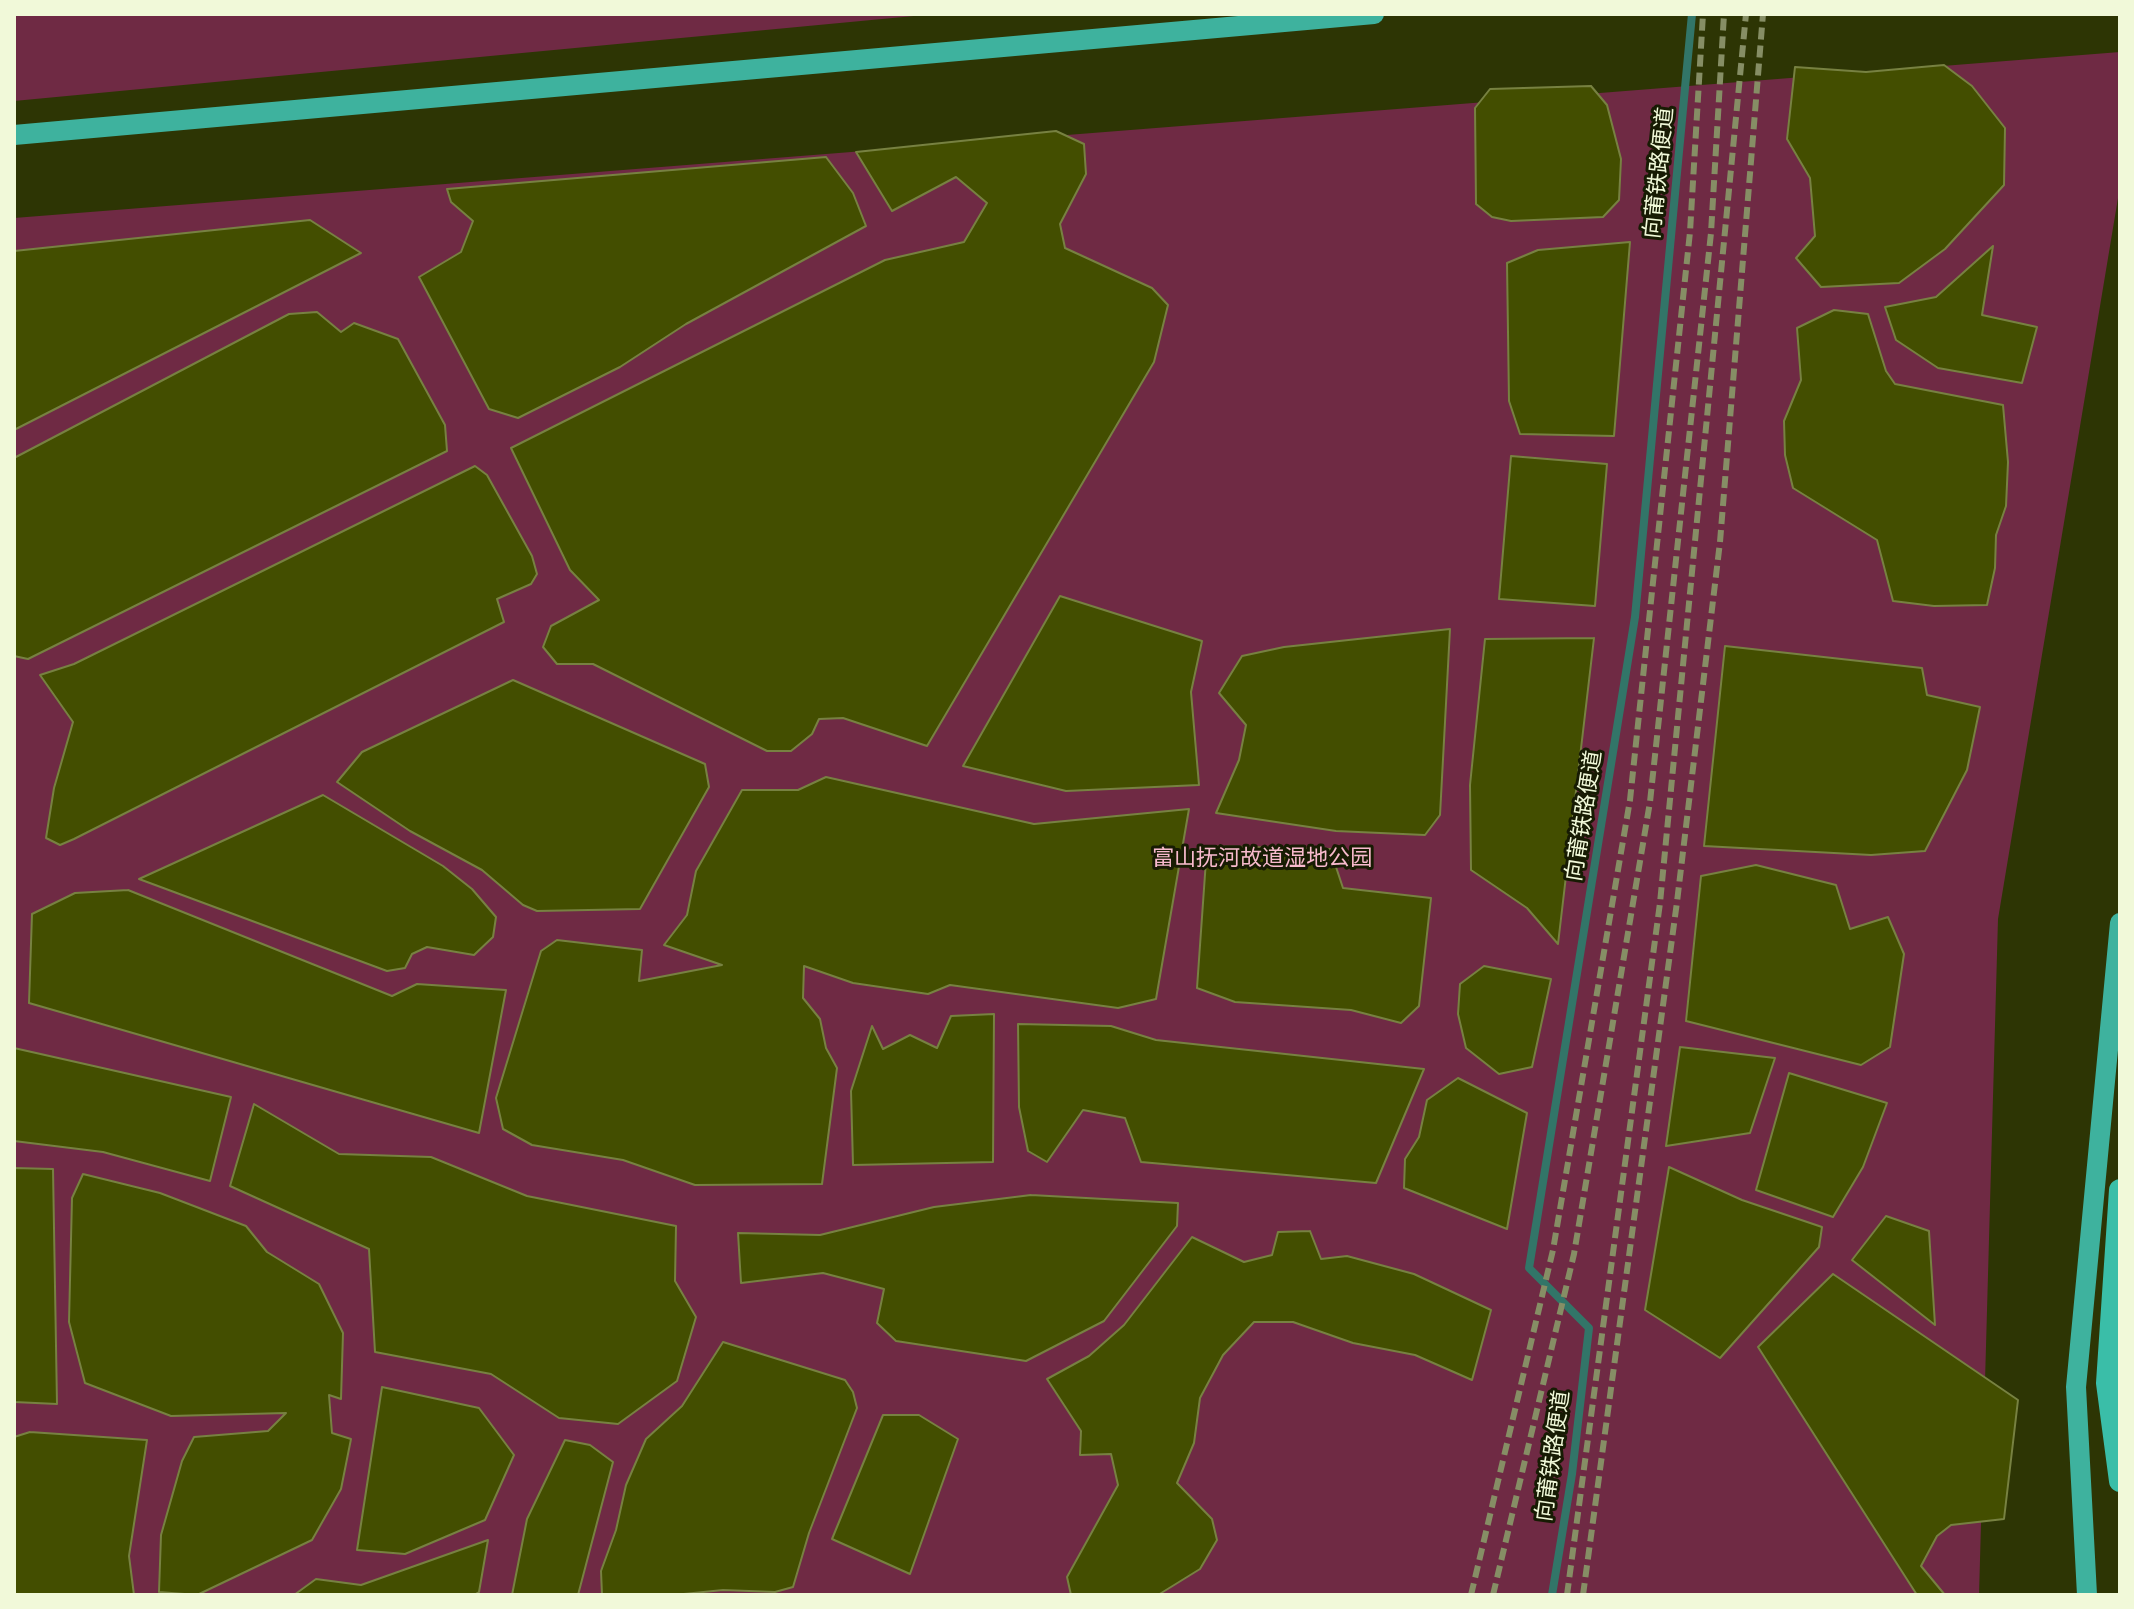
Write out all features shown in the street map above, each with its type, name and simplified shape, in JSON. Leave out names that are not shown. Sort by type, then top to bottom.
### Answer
[{"type":"highway","points":[[2120,1190],[2107,1383],[2120,1481]]},
{"type":"main road","points":[[14,135],[1374,14]]},
{"type":"main road","points":[[2087,1595],[2076,1387],[2120,923]]},
{"type":"lane","name":"向莆铁路便道","points":[[1552,1595],[1572,1474],[1589,1328],[1529,1268],[1635,617],[1692,14]]},
{"type":"green space","points":[[14,14],[935,14],[14,101]]},
{"type":"green space","name":"富山抚河故道湿地公园","points":[[2120,52],[2120,186],[1998,919],[1979,1595],[14,1595],[14,218]]},
{"type":"shaded area","points":[[1944,65],[1972,86],[2005,128],[2004,185],[1945,249],[1899,283],[1821,287],[1796,258],[1815,236],[1810,178],[1787,139],[1795,67],[1866,72]]},
{"type":"shaded area","points":[[1591,86],[1607,105],[1621,159],[1619,200],[1603,217],[1511,221],[1492,217],[1476,204],[1475,108],[1490,89]]},
{"type":"shaded area","points":[[1056,131],[1084,144],[1086,174],[1060,224],[1065,248],[1152,288],[1168,305],[1154,362],[927,746],[843,718],[819,719],[812,734],[791,751],[767,751],[593,664],[557,664],[543,647],[551,626],[599,600],[570,570],[511,448],[885,260],[964,242],[987,203],[956,177],[892,211],[856,152]]},
{"type":"shaded area","points":[[826,157],[853,193],[866,226],[686,324],[620,367],[518,418],[489,409],[419,277],[461,252],[473,221],[451,202],[447,189]]},
{"type":"shaded area","points":[[310,220],[361,253],[14,430],[14,251]]},
{"type":"shaded area","points":[[1630,242],[1614,436],[1520,434],[1509,401],[1507,263],[1538,250]]},
{"type":"shaded area","points":[[1993,246],[1982,315],[2037,327],[2022,383],[1938,368],[1896,340],[1885,307],[1936,297]]},
{"type":"shaded area","points":[[1834,310],[1868,314],[1886,371],[1895,384],[2003,405],[2008,462],[2006,506],[1996,535],[1995,568],[1987,605],[1934,606],[1893,601],[1877,540],[1793,488],[1785,455],[1784,421],[1801,380],[1797,328]]},
{"type":"shaded area","points":[[317,312],[341,332],[354,323],[398,339],[445,425],[447,451],[28,659],[14,656],[14,458],[289,314]]},
{"type":"shaded area","points":[[1511,456],[1607,464],[1595,606],[1499,599]]},
{"type":"shaded area","points":[[475,466],[487,475],[532,556],[537,574],[531,584],[497,599],[504,622],[74,839],[60,845],[46,838],[54,788],[73,722],[40,675],[74,664]]},
{"type":"shaded area","points":[[1060,596],[1202,641],[1191,692],[1199,785],[1066,791],[963,766]]},
{"type":"shaded area","points":[[1450,629],[1440,815],[1425,835],[1336,831],[1216,813],[1239,760],[1246,725],[1219,693],[1242,656],[1284,647]]},
{"type":"shaded area","points":[[1594,638],[1558,944],[1527,908],[1471,870],[1470,785],[1485,639]]},
{"type":"shaded area","points":[[1725,646],[1922,668],[1927,695],[1980,707],[1967,770],[1925,851],[1871,855],[1704,846]]},
{"type":"shaded area","points":[[513,680],[705,764],[709,787],[640,909],[537,911],[523,905],[482,870],[410,831],[337,782],[362,752]]},
{"type":"shaded area","points":[[826,777],[1034,824],[1189,809],[1156,999],[1118,1008],[950,985],[928,994],[853,983],[804,966],[803,998],[820,1019],[826,1048],[837,1068],[822,1184],[695,1185],[623,1160],[532,1145],[503,1129],[496,1098],[541,951],[557,940],[642,950],[639,981],[722,965],[664,945],[687,915],[696,871],[742,790],[798,790]]},
{"type":"shaded area","points":[[323,795],[443,866],[472,889],[496,917],[493,937],[474,955],[427,947],[412,954],[405,968],[387,971],[139,879]]},
{"type":"shaded area","points":[[1207,846],[1330,849],[1343,888],[1431,898],[1419,1006],[1401,1023],[1351,1010],[1235,1002],[1197,988]]},
{"type":"shaded area","points":[[1756,865],[1836,885],[1850,929],[1888,917],[1904,954],[1890,1047],[1861,1065],[1686,1021],[1701,876]]},
{"type":"shaded area","points":[[128,890],[392,996],[417,984],[506,990],[479,1133],[29,1003],[32,914],[75,893]]},
{"type":"shaded area","points":[[1484,966],[1551,979],[1532,1067],[1499,1074],[1466,1048],[1458,1014],[1460,984]]},
{"type":"shaded area","points":[[994,1014],[993,1162],[853,1165],[851,1091],[872,1026],[883,1049],[910,1035],[937,1048],[951,1016]]},
{"type":"shaded area","points":[[1018,1024],[1111,1026],[1156,1040],[1424,1069],[1376,1183],[1141,1162],[1125,1118],[1083,1110],[1047,1162],[1028,1151],[1019,1107]]},
{"type":"shaded area","points":[[1680,1047],[1775,1058],[1750,1133],[1666,1146]]},
{"type":"shaded area","points":[[14,1048],[231,1097],[210,1181],[103,1152],[14,1141]]},
{"type":"shaded area","points":[[1789,1073],[1887,1103],[1863,1167],[1833,1217],[1756,1190]]},
{"type":"shaded area","points":[[1458,1078],[1527,1113],[1507,1229],[1404,1188],[1405,1159],[1419,1137],[1427,1100]]},
{"type":"shaded area","points":[[254,1104],[339,1154],[431,1157],[527,1196],[676,1226],[675,1281],[696,1317],[677,1381],[618,1424],[559,1418],[491,1374],[375,1352],[369,1249],[230,1186]]},
{"type":"shaded area","points":[[1669,1167],[1742,1200],[1822,1227],[1819,1247],[1720,1358],[1645,1310]]},
{"type":"shaded area","points":[[14,1168],[53,1169],[57,1404],[14,1402]]},
{"type":"shaded area","points":[[83,1174],[160,1193],[246,1226],[267,1252],[319,1284],[343,1333],[341,1399],[329,1395],[332,1433],[351,1439],[341,1489],[312,1540],[197,1595],[159,1592],[161,1535],[182,1461],[194,1437],[268,1431],[286,1413],[171,1416],[85,1383],[69,1322],[72,1198]]},
{"type":"shaded area","points":[[1031,1195],[1178,1203],[1177,1226],[1104,1321],[1026,1361],[896,1341],[877,1323],[884,1289],[823,1273],[741,1283],[738,1233],[820,1235],[934,1207]]},
{"type":"shaded area","points":[[1886,1216],[1929,1231],[1935,1325],[1852,1260]]},
{"type":"shaded area","points":[[1310,1231],[1321,1259],[1347,1256],[1414,1274],[1491,1310],[1472,1380],[1415,1355],[1353,1343],[1293,1322],[1254,1322],[1223,1355],[1200,1398],[1194,1443],[1177,1483],[1212,1519],[1217,1540],[1200,1569],[1158,1595],[1071,1595],[1067,1577],[1118,1485],[1111,1454],[1080,1455],[1081,1431],[1047,1379],[1089,1356],[1124,1325],[1192,1237],[1244,1262],[1272,1255],[1278,1232]]},
{"type":"shaded area","points":[[1833,1274],[2018,1400],[2004,1519],[1951,1525],[1937,1536],[1921,1566],[1945,1595],[1917,1595],[1758,1347]]},
{"type":"shaded area","points":[[723,1342],[845,1380],[853,1392],[857,1408],[809,1533],[793,1587],[775,1592],[723,1590],[674,1595],[602,1595],[601,1571],[616,1530],[626,1485],[646,1439],[682,1406]]},
{"type":"shaded area","points":[[382,1387],[479,1408],[514,1455],[485,1520],[405,1554],[357,1550]]},
{"type":"shaded area","points":[[883,1415],[919,1415],[958,1439],[910,1574],[832,1539]]},
{"type":"shaded area","points":[[30,1432],[147,1440],[129,1556],[134,1595],[14,1595],[14,1437]]},
{"type":"shaded area","points":[[565,1440],[590,1445],[613,1462],[578,1595],[512,1595],[527,1519]]},
{"type":"shaded area","points":[[488,1540],[479,1592],[474,1595],[294,1595],[316,1579],[361,1585]]},
{"type":"railway","points":[[1471,1595],[1553,1250],[1630,800],[1690,232],[1703,14]]},
{"type":"railway","points":[[1493,1595],[1574,1254],[1650,802],[1711,233],[1724,14]]},
{"type":"railway","points":[[1567,1595],[1660,903],[1746,14]]},
{"type":"railway","points":[[1583,1595],[1677,902],[1720,542],[1763,14]]}]
